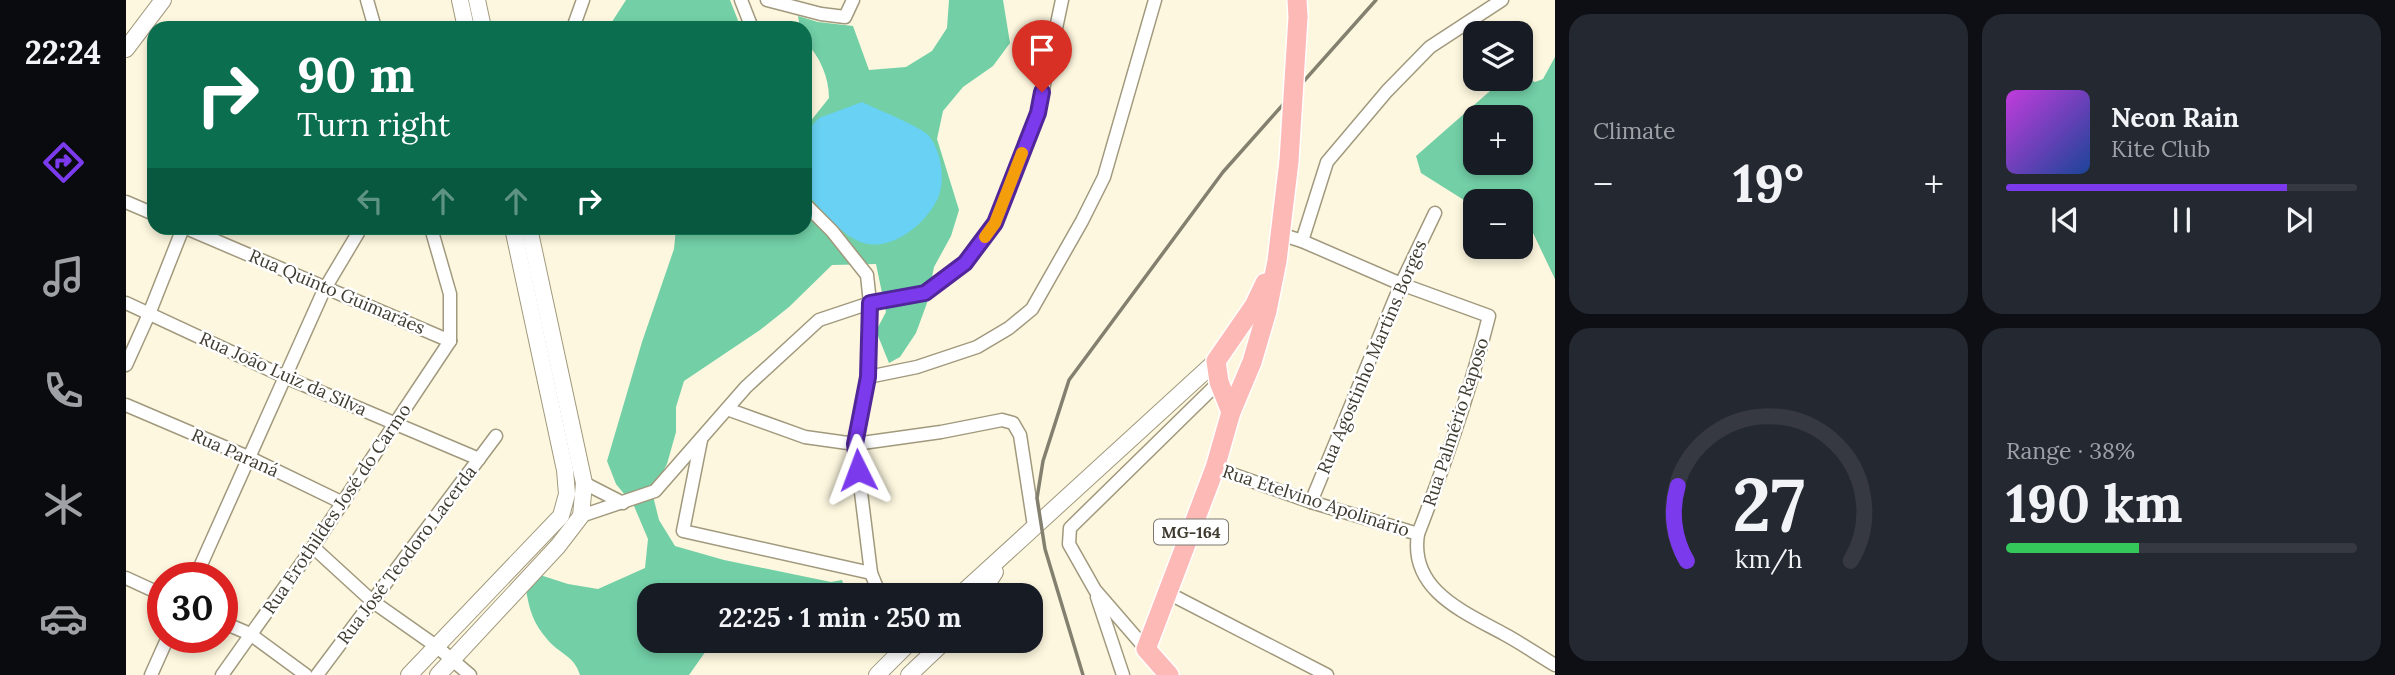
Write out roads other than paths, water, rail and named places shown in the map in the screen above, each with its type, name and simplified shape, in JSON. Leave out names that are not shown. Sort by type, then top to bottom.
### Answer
[{"type":"main road","name":"MG-164","points":[[1146,649],[1215,468],[1231,412],[1252,362],[1267,311],[1277,261],[1289,161],[1297,9]]},
{"type":"main road","name":"MG-164","points":[[1216,361],[1254,306],[1277,261]]},
{"type":"main road","points":[[1229,342],[1239,347],[1252,362]]},
{"type":"main road","points":[[1216,361],[1219,382],[1231,412]]},
{"type":"main road","points":[[1146,649],[1169,675]]},
{"type":"street","points":[[147,21],[163,0]]},
{"type":"street","points":[[367,0],[373,21]]},
{"type":"street","points":[[460,0],[464,21]]},
{"type":"street","points":[[477,0],[482,21]]},
{"type":"street","points":[[576,21],[583,0]]},
{"type":"street","points":[[741,0],[749,21]]},
{"type":"street","points":[[767,0],[821,14],[845,17],[853,0]]},
{"type":"street","points":[[581,516],[654,491],[746,387],[819,320],[870,303],[925,293],[965,263],[995,223],[1038,113],[1062,0]]},
{"type":"street","points":[[868,377],[917,368],[976,347],[1009,328],[1032,309],[1104,177],[1155,0]]},
{"type":"street","points":[[1302,241],[1327,162],[1387,91],[1430,47],[1502,0]]},
{"type":"street","points":[[126,49],[147,21]]},
{"type":"street","points":[[126,202],[147,211]]},
{"type":"street","points":[[812,212],[832,231],[867,275],[870,303],[868,377],[855,444],[871,573],[875,583]]},
{"type":"street","name":"Rua Agostinho Martins Borges","points":[[1311,502],[1401,284],[1435,213]]},
{"type":"street","points":[[1280,234],[1401,284]]},
{"type":"street","points":[[126,365],[181,235]]},
{"type":"street","name":"Rua Quinto Guimarães","points":[[201,235],[450,341]]},
{"type":"street","points":[[202,562],[326,286],[357,235]]},
{"type":"street","points":[[433,235],[450,294],[450,341]]},
{"type":"street","points":[[410,675],[561,516],[566,494],[565,470],[515,235]]},
{"type":"street","points":[[438,675],[558,546],[581,516],[584,483],[531,235]]},
{"type":"street","name":"Rua Palmério Raposo","points":[[1401,284],[1489,316],[1450,452],[1418,534],[1418,558],[1424,574],[1455,608],[1507,635],[1555,666]]},
{"type":"street","name":"Rua João Luiz da Silva","points":[[126,303],[285,377],[479,459]]},
{"type":"street","name":"Rua Erothildes José do Carmo","points":[[222,675],[313,547],[450,341]]},
{"type":"street","points":[[974,583],[1216,361]]},
{"type":"street","points":[[1123,675],[1095,590],[1069,544],[1070,528],[1219,382]]},
{"type":"street","name":"Rua Paraná","points":[[126,405],[248,457],[343,503]]},
{"type":"street","points":[[727,409],[805,437],[855,444],[941,432],[1002,419],[1013,423],[1020,435],[1034,526]]},
{"type":"street","name":"Rua José Teodoro Lacerda","points":[[317,675],[496,436]]},
{"type":"street","points":[[702,439],[683,531],[871,573]]},
{"type":"street","name":"Rua Etelvino Apolinário","points":[[1215,468],[1311,502],[1418,534]]},
{"type":"street","points":[[584,483],[623,503]]},
{"type":"street","points":[[313,547],[372,601],[436,646],[470,675]]},
{"type":"street","points":[[988,583],[1008,553]]},
{"type":"street","points":[[126,578],[147,588]]},
{"type":"street","points":[[1095,590],[1146,649]]},
{"type":"street","points":[[1168,593],[1327,675]]},
{"type":"street","points":[[238,629],[250,634],[306,675]]},
{"type":"street","points":[[151,675],[161,653]]},
{"type":"street","points":[[877,675],[896,653]]},
{"type":"street","points":[[909,675],[932,653]]},
{"type":"water","points":[[862,102],[929,136],[937,149],[942,183],[932,208],[915,228],[892,241],[868,244],[848,235],[812,199],[812,126],[819,118]]},
{"type":"railway","points":[[1083,675],[1045,549],[1037,498],[1043,461],[1069,380],[1223,172],[1376,0]]}]
